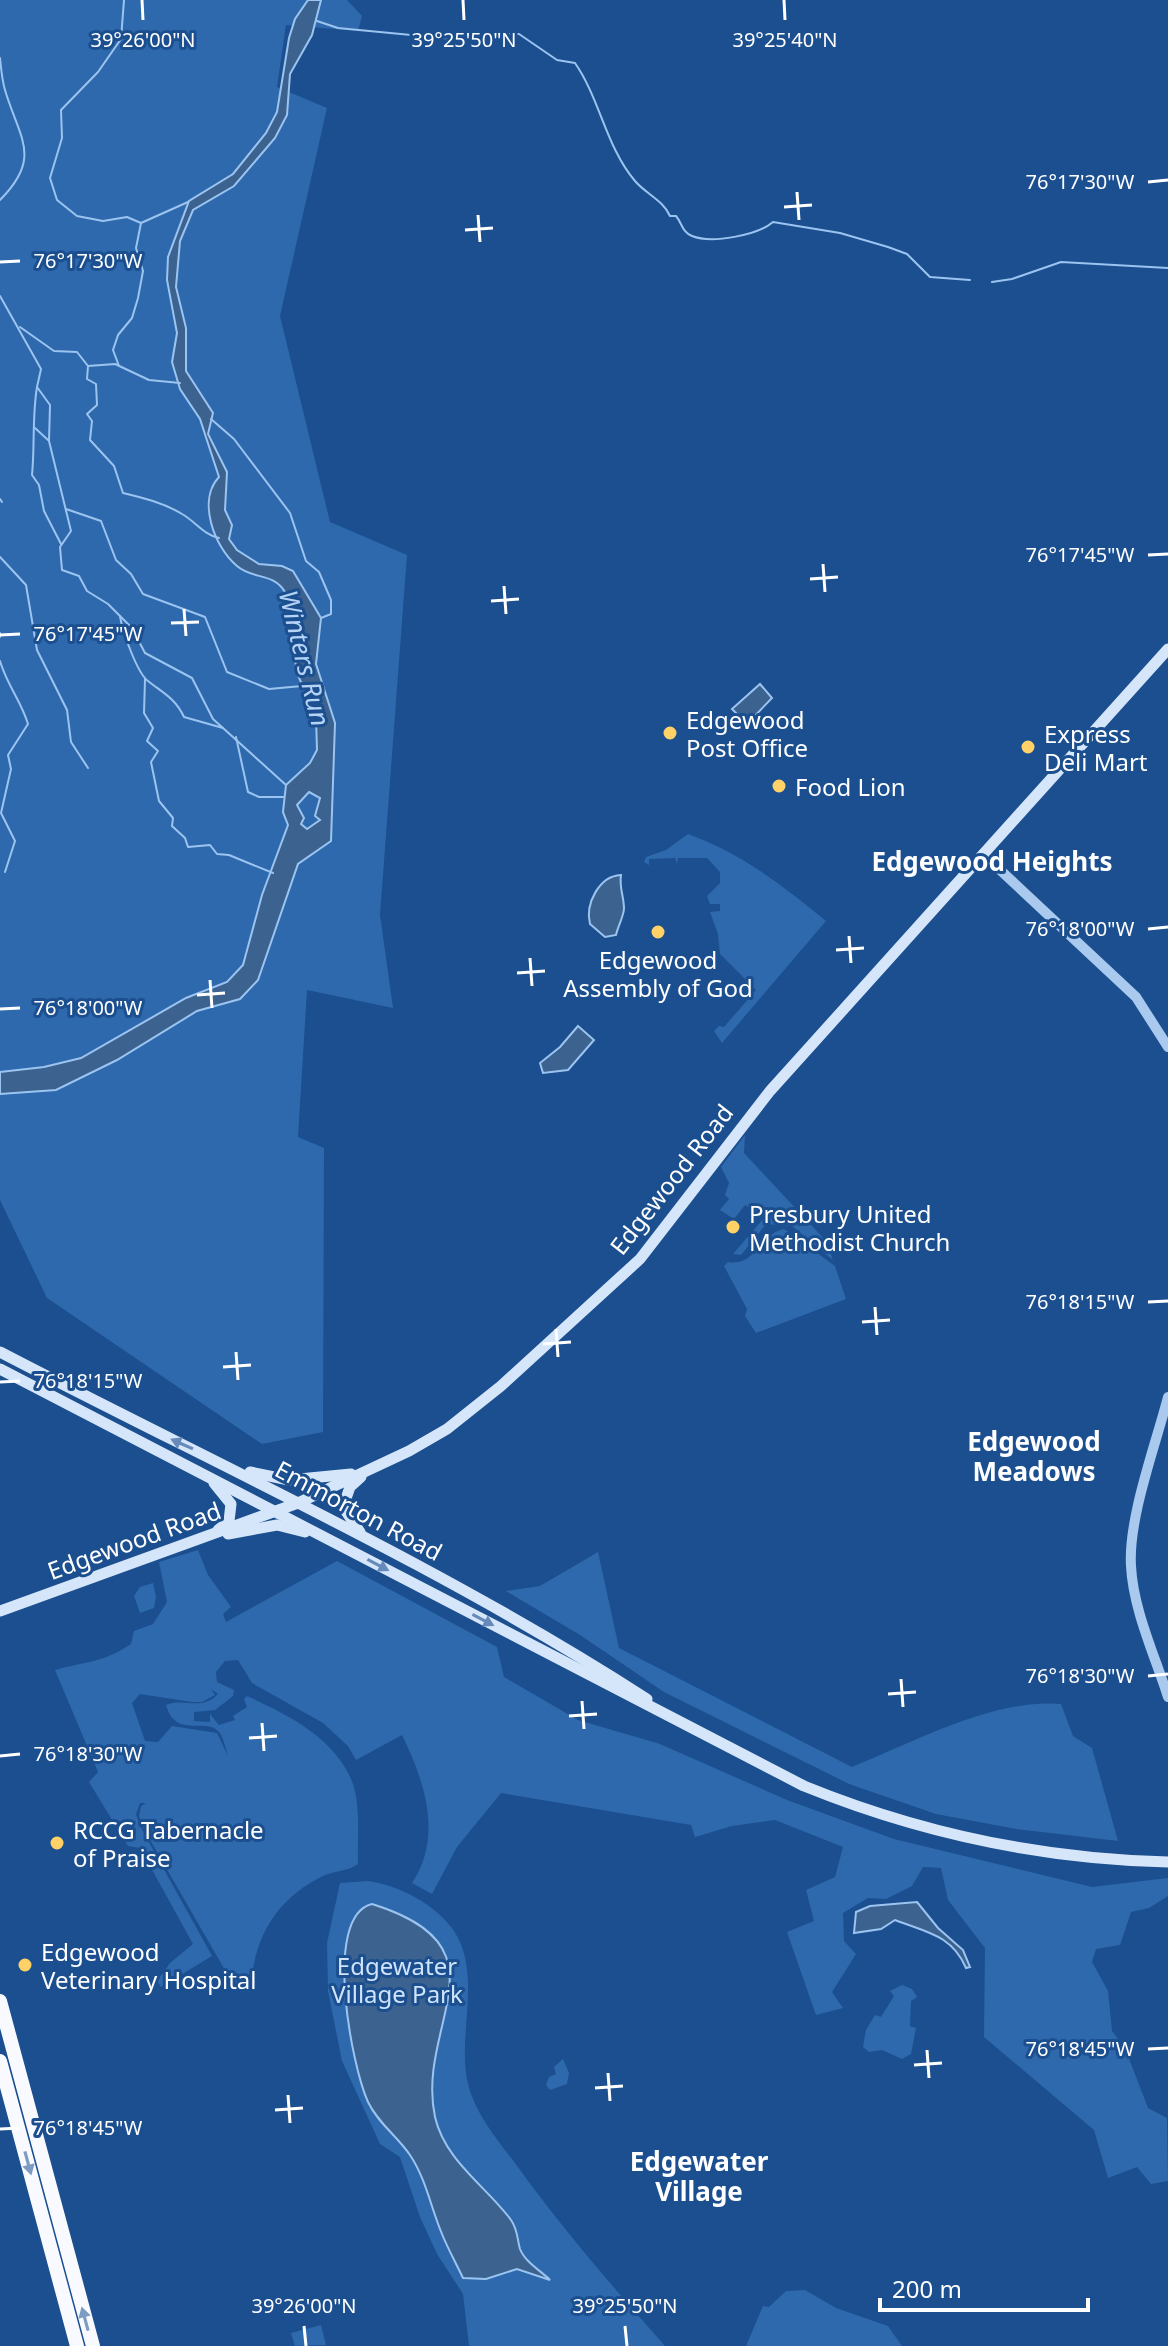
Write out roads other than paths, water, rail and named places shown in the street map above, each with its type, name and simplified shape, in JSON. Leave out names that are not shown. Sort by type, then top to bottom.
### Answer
[{"type":"highway","points":[[0,2001],[93,2346]]},
{"type":"highway","points":[[0,2061],[77,2346]]},
{"type":"main road","name":"Edgewood Road","points":[[0,1611],[298,1503],[447,1429],[501,1386],[640,1259],[699,1187],[749,1116],[1168,649]]},
{"type":"main road","name":"Emmorton Road","points":[[0,1352],[145,1427],[219,1461],[557,1643],[687,1727]]},
{"type":"main road","name":"Emmorton Road","points":[[0,1369],[804,1786],[911,1824],[1025,1851],[1165,1863]]},
{"type":"main road","points":[[219,1461],[247,1472],[289,1480],[315,1480],[371,1469]]},
{"type":"main road","points":[[369,1541],[352,1524],[343,1507],[350,1487],[371,1469]]},
{"type":"main road","points":[[204,1473],[231,1504],[229,1521],[212,1535]]},
{"type":"main road","points":[[212,1535],[281,1525],[334,1542]]},
{"type":"street","points":[[983,854],[1136,997],[1168,1047]]},
{"type":"street","points":[[1168,1397],[1134,1530],[1131,1556],[1135,1588],[1168,1697]]},
{"type":"water","name":"Winters Run","points":[[308,0],[321,0],[312,35],[290,74],[287,115],[275,138],[234,186],[193,210],[180,241],[176,287],[186,328],[186,371],[213,413],[208,434],[227,472],[225,510],[232,525],[229,539],[237,550],[259,564],[282,566],[293,571],[321,618],[316,664],[335,723],[331,841],[298,864],[258,980],[240,999],[197,1011],[117,1060],[56,1090],[0,1094],[0,1072],[44,1067],[81,1058],[186,998],[227,982],[243,965],[262,895],[288,825],[283,812],[286,785],[310,763],[317,750],[316,717],[297,673],[285,592],[275,581],[237,566],[215,536],[209,498],[219,477],[200,419],[180,389],[172,362],[177,333],[167,280],[168,257],[189,201],[233,174],[266,133],[277,112],[295,19]],"holes":[[[309,792],[320,798],[315,816],[320,820],[307,829],[301,824],[304,818],[297,805]]]},
{"type":"water","points":[[760,684],[772,698],[747,724],[732,709]]},
{"type":"water","points":[[621,875],[623,912],[616,935],[605,937],[590,924],[592,900],[606,880]]},
{"type":"water","points":[[578,1026],[594,1040],[568,1070],[543,1073],[540,1063],[560,1047]]},
{"type":"water","points":[[917,1902],[938,1928],[963,1950],[970,1967],[966,1968],[946,1941],[895,1920],[881,1929],[854,1933],[856,1912],[870,1906]]},
{"type":"water","points":[[372,1904],[414,1922],[439,1943],[449,1966],[449,1992],[432,2083],[435,2117],[440,2133],[457,2160],[511,2220],[526,2258],[550,2280],[517,2269],[486,2279],[463,2278],[442,2234],[416,2164],[368,2102],[349,2027],[345,1963],[348,1935],[357,1915]]},
{"type":"waterway","points":[[124,0],[121,39],[98,72],[61,110],[62,138],[50,178],[57,200],[77,216],[103,221],[127,217],[141,223]]},
{"type":"waterway","points":[[317,21],[338,28],[453,39],[476,34],[519,34],[557,60],[575,63],[625,168],[670,216],[676,216],[689,234],[711,239],[734,237],[757,231],[773,222],[840,233],[888,247],[907,254],[930,277],[970,280]]},
{"type":"waterway","points":[[0,58],[4,86],[24,147],[21,171],[0,200]]},
{"type":"waterway","points":[[119,366],[113,350],[118,335],[132,318],[143,271],[136,248],[141,223],[188,202]]},
{"type":"waterway","points":[[992,282],[1012,279],[1061,262],[1168,268]]},
{"type":"waterway","points":[[0,296],[41,369],[37,387],[50,405],[49,441],[71,531],[60,547],[62,570],[79,576],[87,591],[108,604],[132,628],[145,653],[192,678],[213,719],[286,785]]},
{"type":"waterway","points":[[20,327],[54,351],[77,352],[88,366],[115,364],[149,380],[180,383]]},
{"type":"waterway","points":[[88,366],[87,379],[96,384],[97,405],[87,414],[92,421],[90,440],[114,466],[123,493],[168,507],[219,538]]},
{"type":"waterway","points":[[37,387],[32,475],[39,485],[44,511],[61,544]]},
{"type":"waterway","name":"Winters Run","points":[[211,419],[234,439],[290,513],[306,561],[319,572],[331,600],[331,614],[321,618]]},
{"type":"waterway","points":[[35,428],[48,440]]},
{"type":"waterway","name":"Winters Run","points":[[66,509],[101,521],[116,560],[131,574],[143,594],[205,617],[227,672],[269,689],[302,686]]},
{"type":"waterway","points":[[0,557],[26,585],[37,650],[67,710],[71,742],[88,768]]},
{"type":"waterway","points":[[120,616],[131,651],[148,681],[173,700],[184,717],[223,728]]},
{"type":"waterway","points":[[0,661],[28,724],[8,755],[11,769],[1,813],[15,841],[5,872]]},
{"type":"waterway","points":[[145,679],[144,713],[153,728],[147,741],[158,751],[151,762],[159,801],[173,818],[172,826],[185,838],[188,847],[210,845],[217,854],[229,855],[273,873]]},
{"type":"waterway","points":[[236,737],[248,792],[259,797],[284,797]]},
{"type":"place","name":"Edgewood Post Office","points":[[670,733]]},
{"type":"place","name":"Express Deli Mart","points":[[1028,747]]},
{"type":"place","name":"Food Lion","points":[[779,786]]},
{"type":"place","name":"Edgewood Assembly of God","points":[[658,932]]},
{"type":"place","name":"Presbury United Methodist Church","points":[[733,1227]]},
{"type":"place","name":"RCCG Tabernacle of Praise","points":[[57,1843]]},
{"type":"place","name":"Edgewood Veterinary Hospital","points":[[25,1965]]},
{"type":"district","name":"Edgewood Heights","points":[[992,861]]},
{"type":"district","name":"Edgewood Meadows","points":[[1034,1456]]},
{"type":"district","name":"Edgewater Village","points":[[699,2176]]},
{"type":"park label","name":"Edgewater Village Park","points":[[397,1979]]}]
